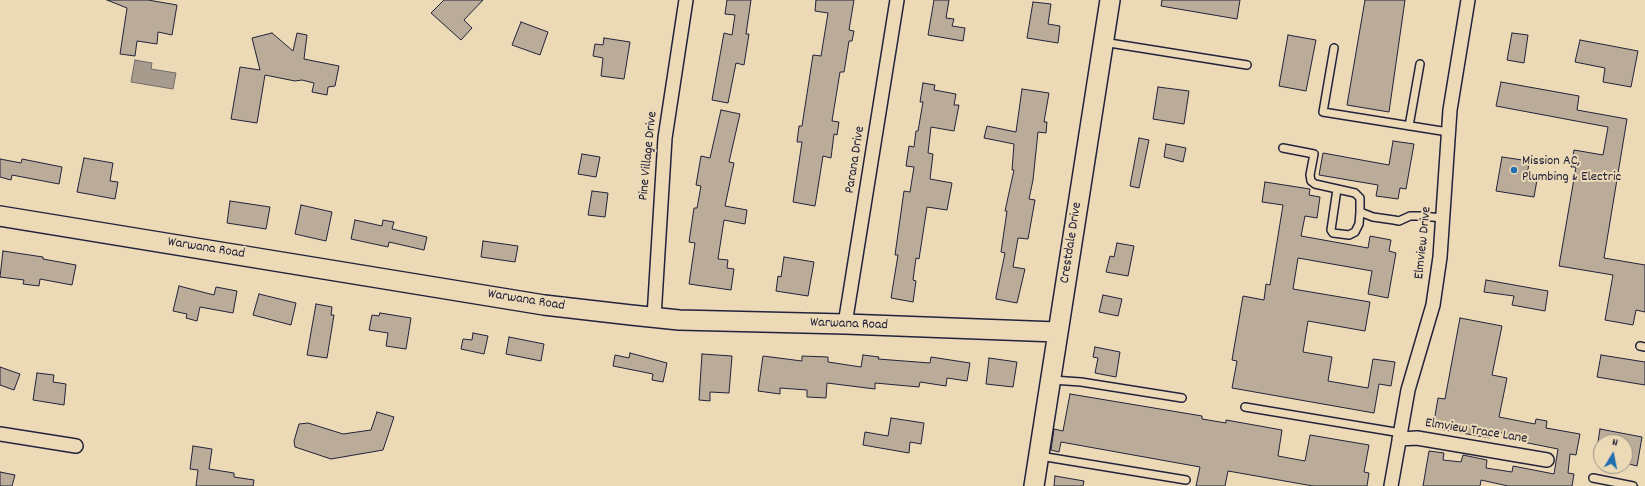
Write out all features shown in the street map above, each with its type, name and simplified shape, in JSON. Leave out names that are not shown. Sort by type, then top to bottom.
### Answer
[{"type":"street","name":"Pine Village Drive","points":[[654,317],[665,138],[686,0]]},
{"type":"street","name":"Parana Drive","points":[[845,324],[897,0]]},
{"type":"street","name":"Crestdale Drive","points":[[1034,486],[1110,0]]},
{"type":"street","name":"Elmview Drive","points":[[1391,486],[1408,390],[1433,305],[1440,257],[1450,110],[1468,0]]},
{"type":"street","name":"Warwana Road","points":[[0,216],[544,305],[679,320],[845,324],[1058,332]]},
{"type":"street","points":[[0,434],[76,446]]},
{"type":"street","name":"Elmview Trace Lane","points":[[1400,436],[1547,460]]},
{"type":"lane","points":[[1103,42],[1247,65]]},
{"type":"lane","points":[[1334,48],[1323,112],[1448,132]]},
{"type":"lane","points":[[1409,126],[1420,64]]},
{"type":"lane","points":[[1283,148],[1314,154],[1310,175],[1311,181],[1315,184],[1355,193],[1360,198],[1359,224],[1355,232],[1349,235],[1333,233],[1331,230],[1337,189]]},
{"type":"lane","points":[[1360,212],[1373,217],[1394,220],[1420,216],[1443,218]]},
{"type":"lane","points":[[1050,380],[1076,382],[1182,398]]},
{"type":"lane","points":[[1245,407],[1400,436]]},
{"type":"lane","points":[[1038,456],[1186,480]]},
{"type":"lane","points":[[1593,478],[1633,486]]},
{"type":"shaded area","points":[[135,60],[152,63],[151,69],[176,73],[173,89],[131,82]]},
{"type":"building","points":[[107,0],[148,0],[177,5],[172,35],[158,32],[157,44],[137,41],[135,56],[120,54],[127,8]]},
{"type":"building","points":[[444,0],[483,0],[464,20],[472,28],[461,40],[431,13]]},
{"type":"building","points":[[727,0],[751,0],[746,34],[749,34],[744,65],[736,63],[728,103],[712,100],[724,33],[732,35],[735,15],[725,14]]},
{"type":"building","points":[[816,0],[854,0],[849,30],[854,31],[852,41],[849,41],[844,72],[840,72],[832,121],[839,122],[837,135],[834,134],[831,158],[823,156],[815,206],[793,202],[802,142],[797,142],[799,126],[802,126],[813,55],[821,56],[828,13],[815,11]]},
{"type":"building","points":[[934,0],[949,0],[946,18],[954,19],[952,26],[965,28],[963,41],[928,35]]},
{"type":"building","points":[[1162,0],[1240,0],[1237,19],[1161,6]]},
{"type":"building","points":[[1365,0],[1405,0],[1389,112],[1347,105]]},
{"type":"building","points":[[1033,2],[1051,4],[1048,24],[1060,26],[1058,43],[1027,38]]},
{"type":"building","points":[[521,22],[548,32],[540,55],[512,45]]},
{"type":"building","points":[[272,33],[293,51],[297,33],[307,35],[304,59],[339,66],[335,86],[328,87],[327,95],[312,92],[314,83],[265,75],[257,123],[231,119],[240,67],[260,70],[252,38]]},
{"type":"building","points":[[1512,33],[1528,35],[1524,63],[1507,60]]},
{"type":"building","points":[[1288,35],[1316,40],[1306,91],[1279,86]]},
{"type":"building","points":[[604,38],[630,42],[624,79],[601,76],[603,58],[593,56],[595,44],[603,45]]},
{"type":"building","points":[[1580,40],[1638,51],[1631,87],[1603,82],[1605,68],[1575,62]]},
{"type":"building","points":[[1501,82],[1579,96],[1577,110],[1627,119],[1604,258],[1645,265],[1645,312],[1636,310],[1633,325],[1605,320],[1613,275],[1559,266],[1576,167],[1571,167],[1574,150],[1603,155],[1608,127],[1496,106]]},
{"type":"building","points":[[923,83],[935,85],[934,90],[956,94],[954,105],[959,105],[954,131],[931,127],[928,153],[933,154],[930,179],[952,183],[947,210],[927,207],[919,259],[916,258],[913,280],[916,281],[913,302],[891,298],[898,255],[895,255],[904,191],[910,192],[914,167],[906,166],[909,146],[914,147],[916,131],[918,131],[923,102],[920,102]]},
{"type":"building","points":[[1158,87],[1189,91],[1184,124],[1153,119]]},
{"type":"building","points":[[1022,89],[1049,93],[1044,122],[1047,122],[1046,133],[1038,132],[1033,180],[1029,199],[1035,200],[1028,239],[1018,238],[1013,267],[1025,269],[1017,303],[996,299],[1005,253],[1001,252],[1007,211],[1005,211],[1014,170],[1012,170],[1014,144],[984,138],[987,126],[1016,132]]},
{"type":"building","points":[[721,110],[740,114],[729,162],[734,163],[725,206],[747,210],[745,224],[724,220],[718,259],[728,260],[727,268],[734,269],[731,290],[689,284],[695,243],[689,242],[694,208],[697,208],[701,186],[696,185],[701,156],[710,158]]},
{"type":"building","points":[[1139,138],[1149,140],[1139,188],[1130,186]]},
{"type":"building","points":[[1393,141],[1414,144],[1406,189],[1400,188],[1398,199],[1376,196],[1378,185],[1319,175],[1323,153],[1389,165]]},
{"type":"building","points":[[1166,144],[1186,148],[1183,162],[1164,157]]},
{"type":"building","points":[[582,154],[600,157],[596,177],[578,174]]},
{"type":"building","name":"Mission AC, Plumbing & Electric","points":[[1502,157],[1529,161],[1527,179],[1537,180],[1534,197],[1496,191]]},
{"type":"building","points":[[84,158],[113,163],[110,181],[118,182],[115,199],[77,192]]},
{"type":"building","points":[[0,159],[21,163],[22,159],[62,167],[59,184],[12,175],[11,180],[0,177]]},
{"type":"building","points":[[1265,182],[1310,189],[1309,195],[1320,197],[1317,218],[1305,216],[1301,236],[1368,248],[1370,236],[1391,240],[1389,251],[1396,253],[1388,298],[1368,294],[1372,271],[1298,258],[1293,289],[1370,302],[1365,331],[1308,321],[1303,352],[1332,357],[1328,381],[1368,388],[1373,359],[1395,362],[1391,386],[1379,384],[1374,413],[1232,388],[1237,361],[1232,360],[1243,296],[1264,300],[1266,284],[1270,285],[1283,205],[1262,202]]},
{"type":"building","points":[[592,191],[608,193],[605,217],[588,215]]},
{"type":"building","points":[[230,201],[270,207],[266,229],[227,223]]},
{"type":"building","points":[[301,205],[332,212],[326,241],[295,234]]},
{"type":"building","points":[[355,220],[382,226],[383,220],[394,222],[392,229],[427,237],[424,250],[389,242],[388,247],[351,239]]},
{"type":"building","points":[[483,241],[518,246],[515,262],[481,257]]},
{"type":"building","points":[[1117,243],[1134,246],[1128,276],[1106,272],[1110,256],[1114,257]]},
{"type":"building","points":[[3,251],[43,257],[43,259],[76,265],[72,285],[40,279],[39,286],[23,284],[24,280],[0,277]]},
{"type":"building","points":[[784,257],[814,262],[808,296],[776,291],[778,276],[781,277]]},
{"type":"building","points":[[1486,280],[1548,291],[1545,311],[1512,305],[1514,296],[1484,292]]},
{"type":"building","points":[[179,286],[214,295],[216,287],[237,291],[233,313],[200,307],[197,321],[186,318],[187,314],[173,311]]},
{"type":"building","points":[[259,294],[296,303],[291,325],[253,315]]},
{"type":"building","points":[[1103,295],[1122,299],[1118,316],[1099,312]]},
{"type":"building","points":[[316,304],[332,307],[331,315],[334,315],[327,358],[307,355]]},
{"type":"building","points":[[380,313],[411,318],[406,349],[386,346],[388,333],[369,330],[372,315],[379,316]]},
{"type":"building","points":[[1460,318],[1502,326],[1492,375],[1507,378],[1499,417],[1535,424],[1536,419],[1547,421],[1546,428],[1580,434],[1576,455],[1570,454],[1568,473],[1574,474],[1572,486],[1508,486],[1481,480],[1480,486],[1423,486],[1429,451],[1444,453],[1443,460],[1461,462],[1463,455],[1487,460],[1486,468],[1512,472],[1513,466],[1554,474],[1558,449],[1518,441],[1518,436],[1492,431],[1490,438],[1433,428],[1438,398],[1445,399]]},
{"type":"building","points":[[473,333],[488,336],[484,354],[461,349],[463,339],[472,340]]},
{"type":"building","points":[[509,337],[544,344],[541,361],[506,354]]},
{"type":"building","points":[[1095,347],[1120,352],[1116,377],[1095,373],[1098,358],[1093,357]]},
{"type":"building","points":[[630,353],[667,363],[663,382],[652,380],[653,374],[613,366],[615,355],[629,358]]},
{"type":"building","points":[[702,354],[732,356],[729,393],[710,392],[710,401],[699,400]]},
{"type":"building","points":[[863,355],[879,357],[878,359],[930,363],[931,357],[970,363],[967,381],[947,378],[946,386],[920,382],[919,387],[875,383],[875,389],[827,383],[826,398],[807,397],[807,390],[780,388],[780,394],[758,391],[763,356],[802,361],[802,356],[828,357],[828,362],[861,367]]},
{"type":"building","points":[[1601,355],[1645,362],[1645,385],[1597,377]]},
{"type":"building","points":[[989,358],[1017,362],[1013,387],[986,384]]},
{"type":"building","points":[[0,367],[20,374],[14,390],[0,385]]},
{"type":"building","points":[[37,373],[54,375],[53,382],[66,384],[64,405],[33,400]]},
{"type":"building","points":[[1070,394],[1202,416],[1202,419],[1226,423],[1226,420],[1282,430],[1278,456],[1305,461],[1310,435],[1369,445],[1364,472],[1369,473],[1367,486],[1313,486],[1228,471],[1225,486],[1196,486],[1200,467],[1061,442],[1059,452],[1051,450],[1054,429],[1063,431]]},
{"type":"building","points":[[377,412],[394,417],[383,450],[331,459],[295,447],[294,441],[299,424],[308,423],[343,434],[371,430]]},
{"type":"building","points":[[891,418],[924,423],[921,444],[910,442],[909,453],[863,445],[865,432],[888,436]]},
{"type":"building","points":[[1600,429],[1626,434],[1599,434]]},
{"type":"building","points":[[1633,435],[1642,437],[1637,466],[1633,465]]},
{"type":"building","points":[[193,446],[212,449],[209,469],[234,473],[234,477],[254,480],[253,486],[196,486],[198,470],[190,469]]},
{"type":"building","points":[[0,472],[15,475],[12,486],[0,486]]},
{"type":"building","points":[[1055,476],[1084,481],[1083,486],[1054,486]]},
{"type":"place","name":"Mission AC, Plumbing & Electric","points":[[1514,170]]}]
